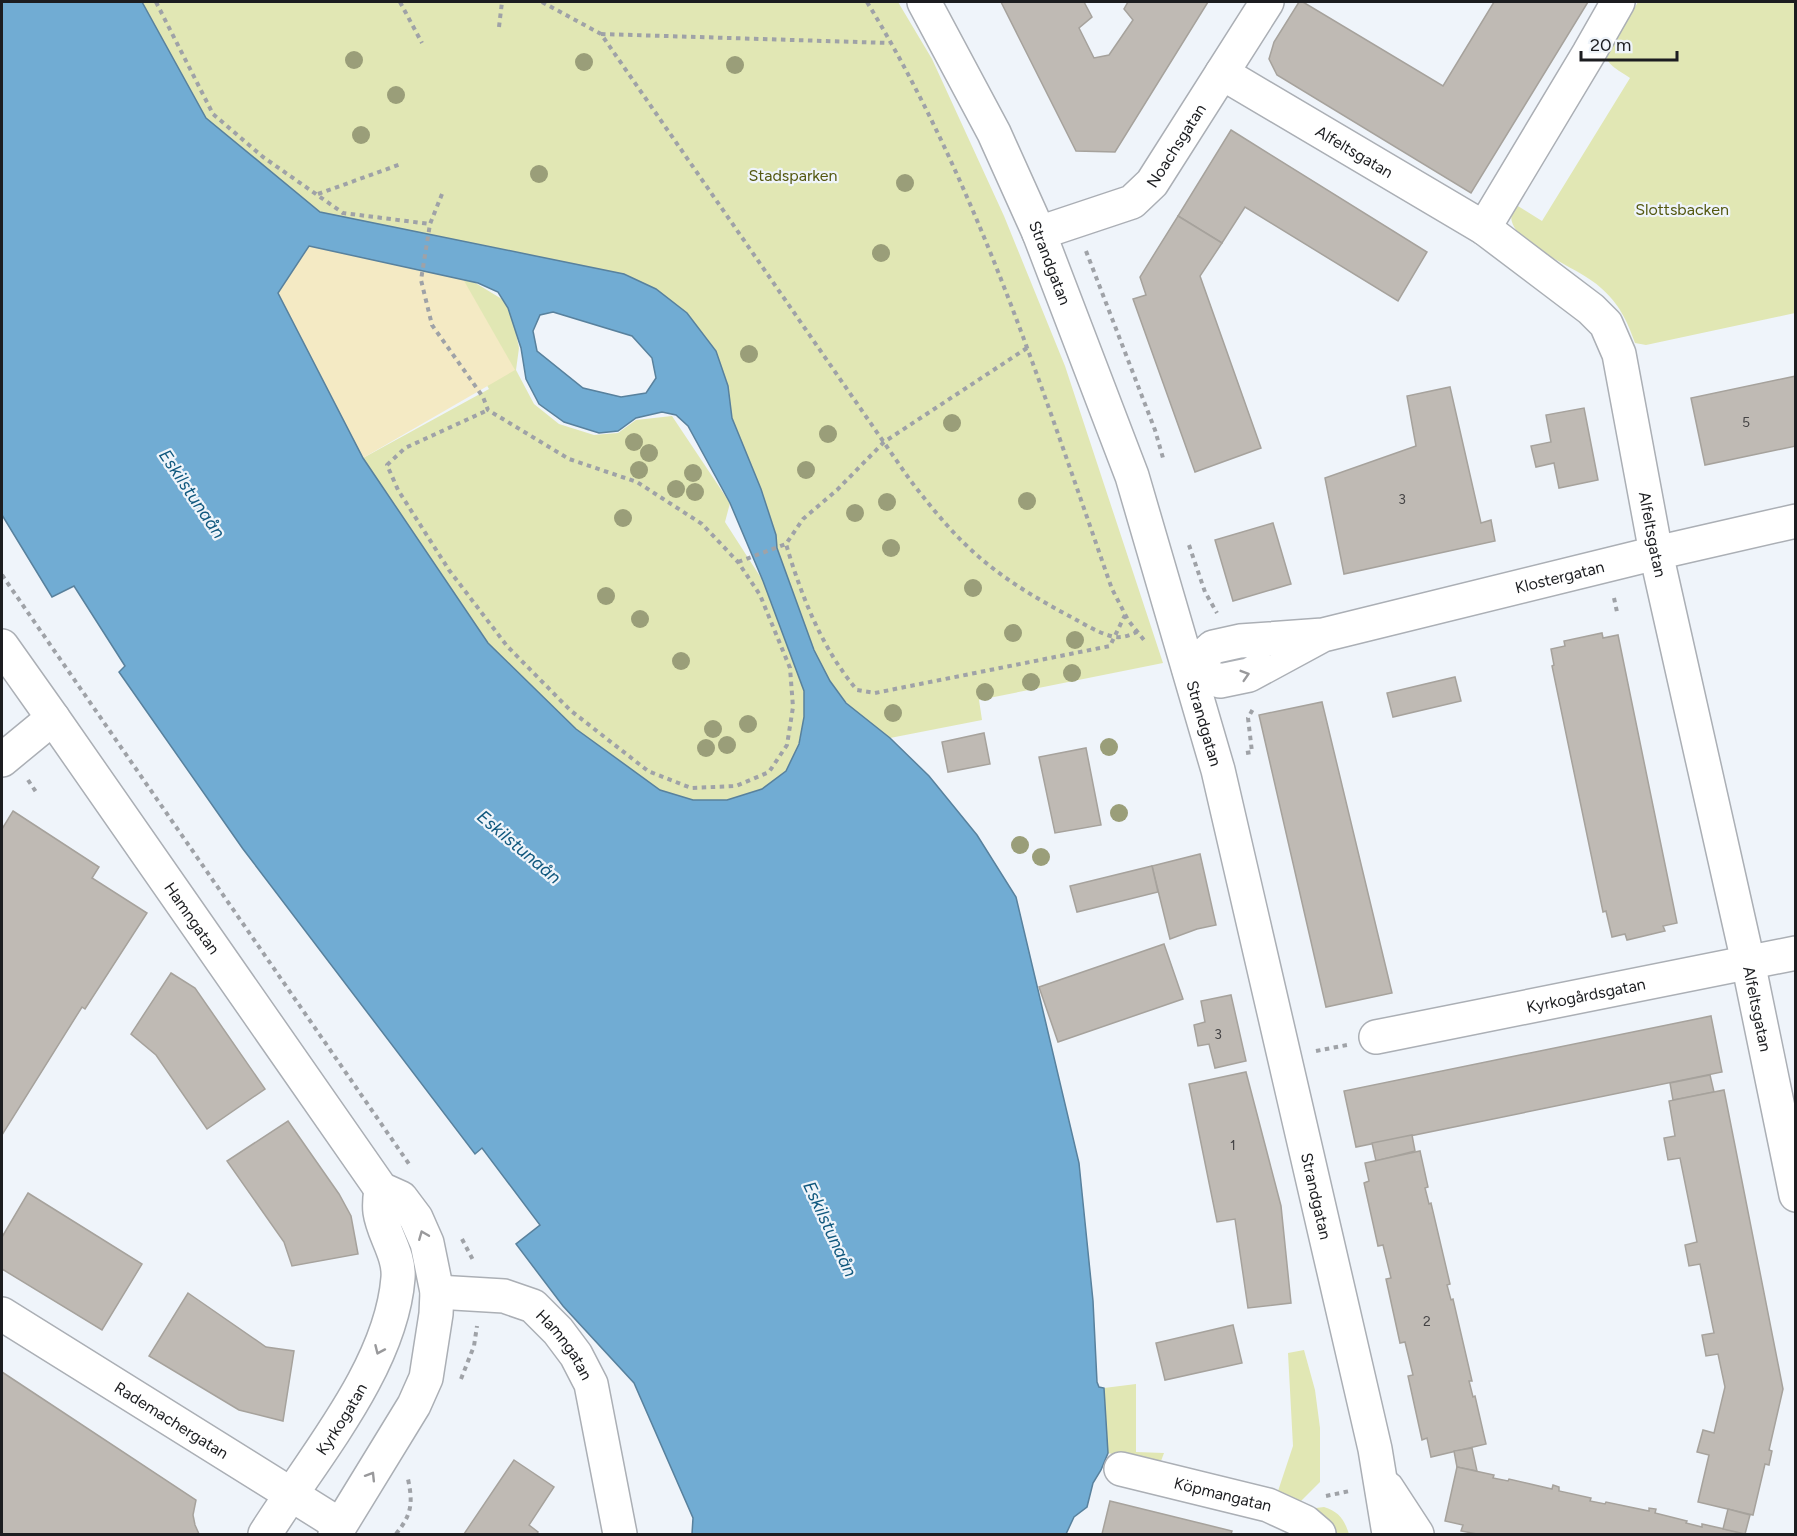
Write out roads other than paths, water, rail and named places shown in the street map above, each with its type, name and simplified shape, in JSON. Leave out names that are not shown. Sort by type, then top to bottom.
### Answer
[{"type":"street","name":"Strandgatan","points":[[924,2],[994,133],[1039,233],[1132,476],[1218,770],[1382,1479],[1389,1534]]},
{"type":"street","name":"Noachsgatan","points":[[1039,233],[1132,202],[1152,183],[1267,2]]},
{"type":"street","points":[[1484,228],[1617,2]]},
{"type":"street","name":"Alfeltsgatan","points":[[1222,73],[1484,228],[1591,309],[1606,324],[1619,354],[1656,553],[1748,962],[1796,1195]]},
{"type":"street","name":"Klostergatan","points":[[1189,669],[1220,681],[1249,675],[1323,635],[1796,521]]},
{"type":"street","name":"Hamngatan","points":[[2,646],[381,1189],[401,1198],[416,1218],[427,1243],[437,1292],[504,1296],[533,1306],[558,1331],[576,1355],[591,1384],[620,1534]]},
{"type":"street","points":[[2,760],[53,718]]},
{"type":"street","name":"Kyrkogårdsgatan","points":[[1376,1037],[1796,952]]},
{"type":"street","name":"Kyrkogatan","points":[[265,1534],[336,1428],[380,1352],[396,1294],[398,1274],[380,1213],[381,1189]]},
{"type":"street","points":[[338,1530],[414,1405],[426,1378],[437,1292]]},
{"type":"street","name":"Rademachergatan","points":[[2,1314],[290,1495],[338,1530]]},
{"type":"street","name":"Köpmangatan","points":[[1121,1469],[1268,1505],[1305,1522],[1319,1534]]},
{"type":"street","name":"Strandgatan","points":[[1382,1479],[1417,1534]]},
{"type":"water","name":"Eskilstunaån","points":[[2,2],[142,2],[206,118],[320,212],[624,274],[656,289],[687,313],[716,351],[728,386],[732,418],[761,489],[776,535],[777,548],[814,650],[830,681],[846,703],[890,738],[929,776],[977,835],[1016,897],[1079,1163],[1093,1301],[1097,1382],[1099,1387],[1104,1388],[1108,1453],[1093,1483],[1087,1507],[1074,1517],[1066,1534],[692,1534],[693,1518],[634,1383],[563,1306],[516,1244],[540,1225],[482,1148],[475,1154],[243,849],[119,672],[125,666],[74,586],[52,597],[2,515]],"holes":[[[309,246],[478,283],[498,292],[508,308],[521,348],[526,379],[539,404],[564,422],[599,433],[618,431],[636,418],[662,412],[676,415],[688,426],[730,503],[763,581],[804,691],[804,717],[799,744],[786,771],[762,789],[727,800],[693,800],[660,790],[576,729],[488,643],[363,458],[278,293]],[[553,312],[632,336],[652,358],[656,378],[646,393],[621,397],[583,388],[537,351],[533,331],[540,315]]]},
{"type":"park label","name":"Stadsparken","points":[[793,175]]},
{"type":"park label","name":"Slottsbacken","points":[[1682,209]]}]
